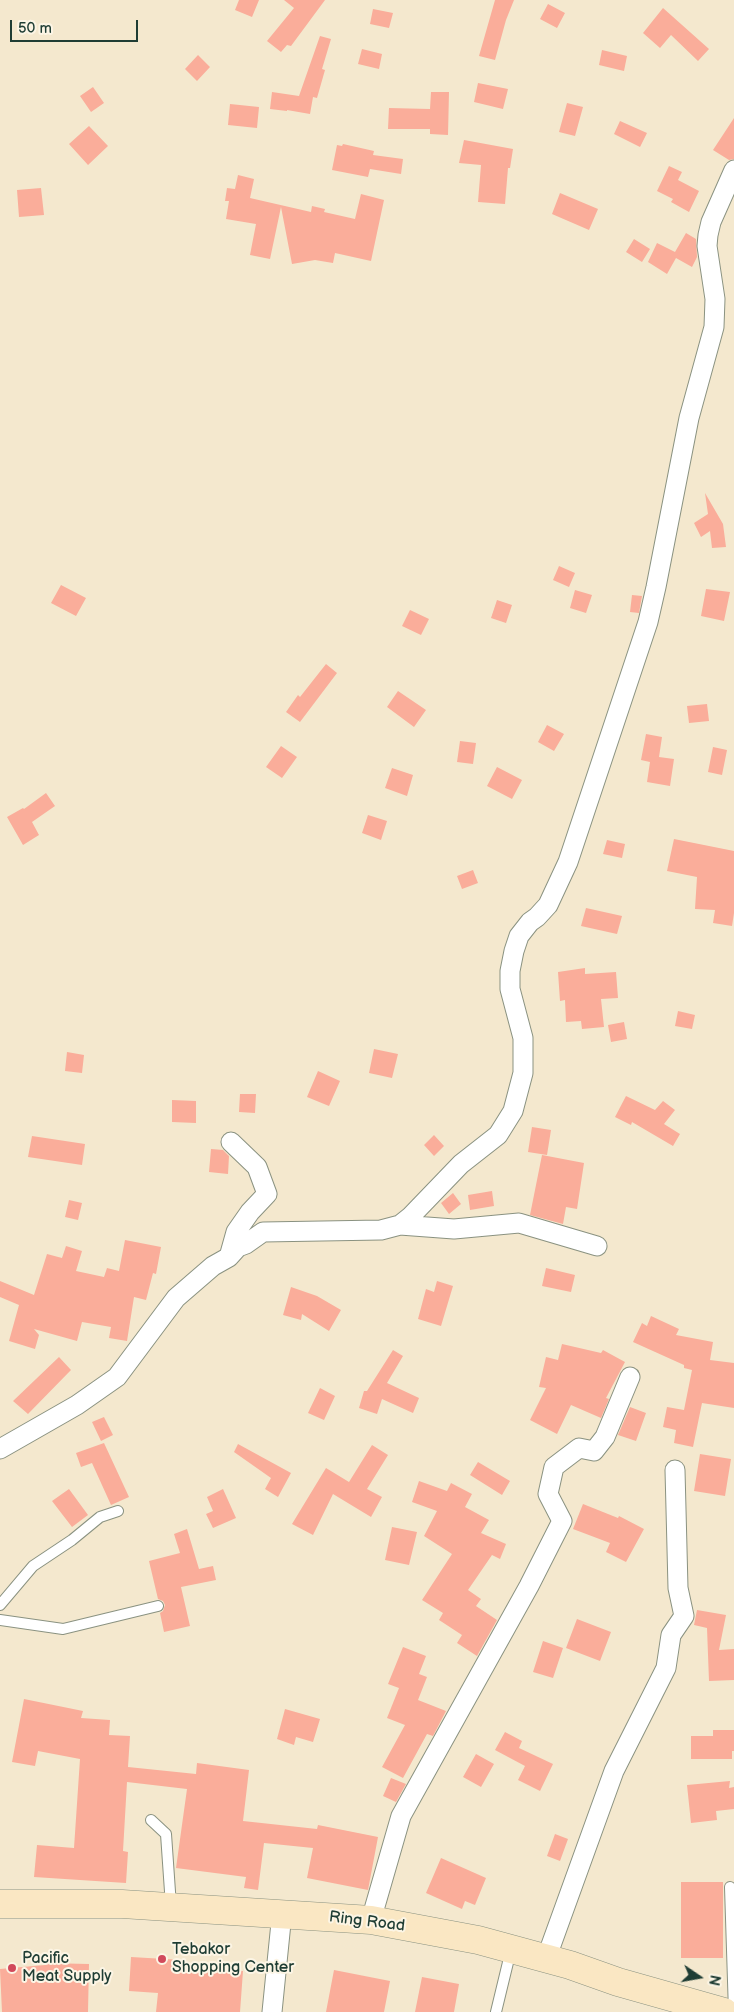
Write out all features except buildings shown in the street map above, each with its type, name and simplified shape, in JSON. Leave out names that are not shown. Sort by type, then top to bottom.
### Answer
[{"type":"main road","name":"Ring Road","points":[[0,1904],[122,1904],[371,1920],[478,1940],[724,2012]]},
{"type":"street","points":[[400,1225],[461,1164],[498,1135],[513,1111],[523,1072],[524,1054],[523,1038],[510,989],[510,971],[514,951],[519,936],[530,922],[548,905],[568,862],[648,622],[689,418],[714,327],[715,299],[707,246],[708,235],[711,222],[734,170]]},
{"type":"street","points":[[229,1257],[236,1232],[250,1212],[267,1194],[257,1167],[231,1142]]},
{"type":"street","points":[[0,1450],[77,1405],[117,1378],[176,1298],[213,1266],[229,1257],[238,1248],[263,1232],[381,1230],[400,1225],[454,1229],[518,1223],[597,1246]]},
{"type":"street","points":[[371,1920],[401,1816],[529,1586],[562,1521],[548,1494],[554,1467],[579,1448],[594,1451],[605,1438],[630,1378]]},
{"type":"street","points":[[546,1959],[614,1771],[666,1668],[671,1634],[684,1616],[678,1588],[675,1470]]},
{"type":"street","points":[[272,2012],[282,1913]]},
{"type":"lane","points":[[0,1605],[33,1566],[72,1540],[100,1517],[118,1511]]},
{"type":"lane","points":[[0,1620],[62,1629],[158,1606]]},
{"type":"lane","points":[[151,1820],[166,1834],[171,1907]]},
{"type":"lane","points":[[730,1888],[734,2012]]},
{"type":"lane","points":[[496,2012],[512,1950]]},
{"type":"place","name":"Tebakor Shopping Center","points":[[162,1959]]},
{"type":"place","name":"Pacific Meat Supply","points":[[12,1968]]}]
